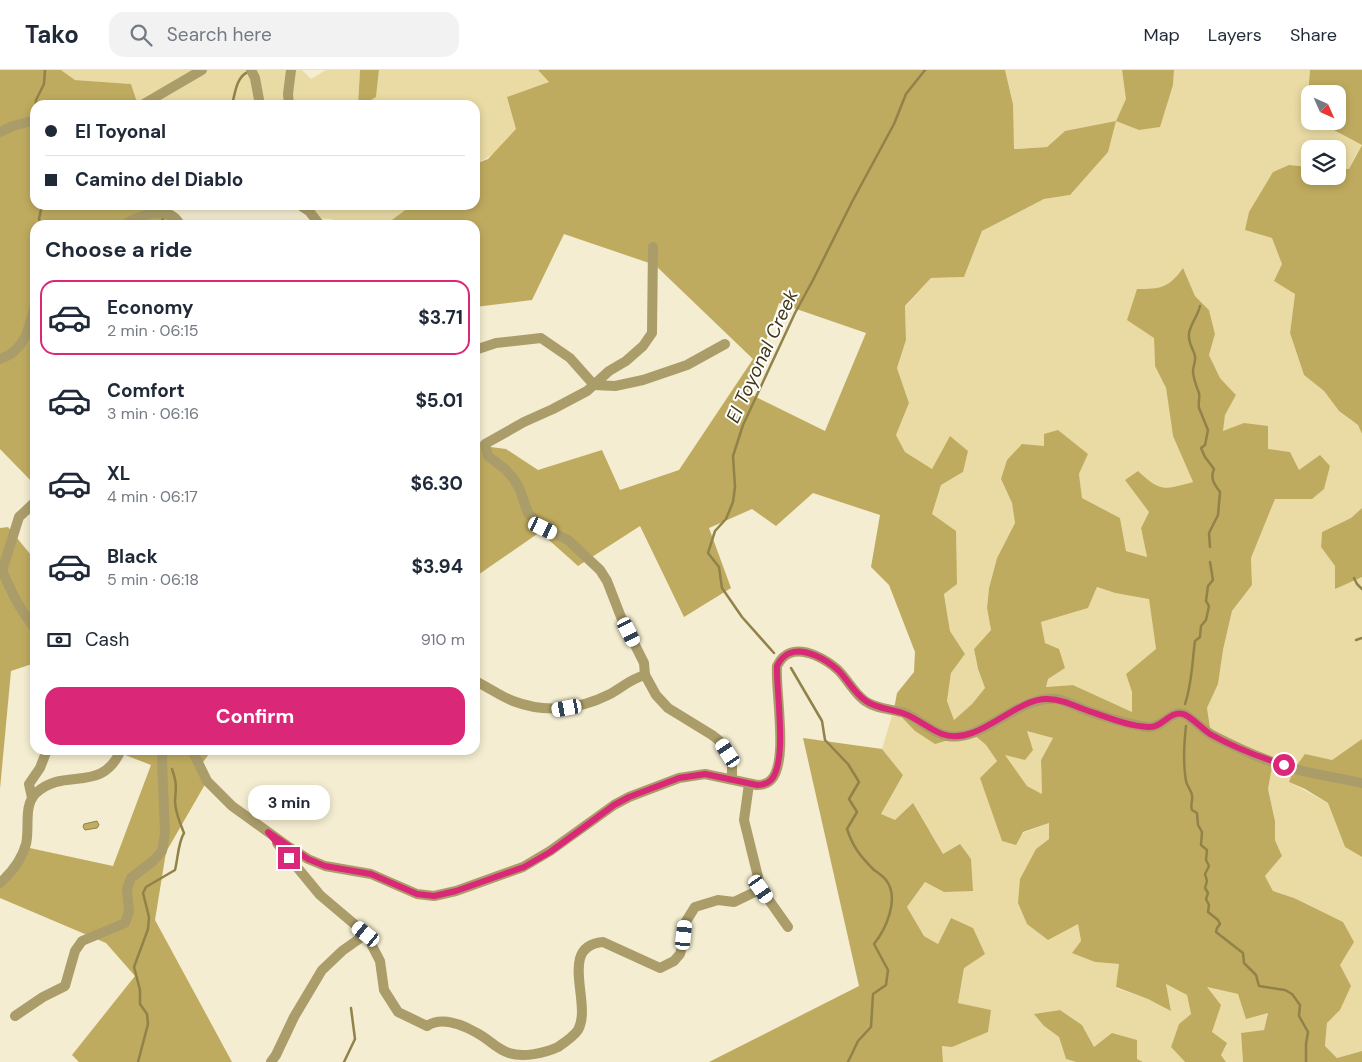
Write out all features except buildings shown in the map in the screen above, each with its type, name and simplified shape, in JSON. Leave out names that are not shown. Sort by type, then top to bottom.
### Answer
[{"type":"street","points":[[151,100],[202,70]]},
{"type":"street","points":[[251,70],[256,78],[259,100]]},
{"type":"street","points":[[289,100],[291,70]]},
{"type":"street","points":[[0,132],[30,121]]},
{"type":"street","points":[[307,210],[316,220]]},
{"type":"street","points":[[134,220],[145,215],[164,213],[176,220]]},
{"type":"street","points":[[653,247],[652,333],[635,354],[609,371],[587,391],[553,410],[524,422],[485,444],[488,456],[505,468],[514,479],[528,513],[543,528],[568,540],[600,570],[607,581],[621,617],[644,663],[645,675],[656,695],[668,708],[721,742],[732,763],[732,779]]},
{"type":"street","points":[[0,359],[15,352],[30,324]]},
{"type":"street","points":[[480,348],[496,343],[541,338],[570,358],[594,385],[615,386],[643,380],[687,365],[725,344]]},
{"type":"street","points":[[30,506],[19,516],[1,568],[12,592],[30,622]]},
{"type":"street","points":[[194,755],[207,781],[232,806],[308,859],[325,866],[371,874],[417,894],[434,896],[456,891],[524,867],[550,852],[614,805],[679,778],[705,774],[757,785],[765,784],[772,780],[780,760],[777,666],[782,658],[789,653],[797,651],[810,653],[830,664],[838,670],[858,695],[867,702],[907,714],[936,731],[949,736],[972,733],[1029,704],[1044,699],[1058,700],[1114,720],[1149,727],[1155,727],[1177,713],[1184,714],[1211,734],[1273,762],[1294,769],[1362,783]]},
{"type":"street","points":[[480,684],[512,701],[527,706],[557,710],[608,695],[632,679],[645,675]]},
{"type":"street","points":[[32,798],[29,784],[40,768],[45,755]]},
{"type":"street","points":[[0,883],[17,864],[25,848],[28,807],[32,798],[43,788],[53,783],[70,778],[90,777],[104,773],[118,755]]},
{"type":"street","points":[[15,1016],[43,997],[65,986],[75,951],[82,941],[126,923],[129,912],[127,889],[131,878],[153,861],[162,851],[165,833],[162,755]]},
{"type":"street","points":[[749,784],[744,820],[761,889],[788,927]]},
{"type":"street","points":[[268,832],[320,895],[366,934],[380,961],[384,990],[398,1012],[427,1026],[432,1022],[459,1025],[478,1033],[498,1049],[516,1055],[530,1054],[559,1046],[578,1030],[581,1023],[582,1007],[582,992],[578,970],[581,956],[587,948],[597,942],[603,942],[660,968],[674,961],[680,954],[685,923],[695,907],[718,900],[734,902],[761,889]]},
{"type":"street","points":[[271,1062],[294,1017],[322,970],[342,951],[366,934]]},
{"type":"shaded area","points":[[0,70],[61,70],[75,80],[131,84],[136,100],[30,100],[30,210],[164,210],[174,220],[30,220],[30,480],[0,449]]},
{"type":"shaded area","points":[[61,70],[302,70],[311,79],[326,70],[360,70],[358,100],[136,100],[131,84],[75,80]]},
{"type":"shaded area","points":[[360,70],[379,70],[376,97],[371,100],[358,100]]},
{"type":"shaded area","points":[[379,70],[538,70],[549,82],[517,129],[497,150],[480,162],[480,100],[371,100],[376,97]]},
{"type":"shaded area","points":[[538,70],[1005,70],[1013,104],[1014,149],[1047,147],[1065,131],[1116,121],[1108,152],[1070,195],[1044,199],[982,231],[964,277],[931,278],[905,306],[906,340],[897,368],[909,403],[896,435],[905,452],[932,469],[950,436],[968,451],[963,472],[941,485],[932,514],[956,531],[957,584],[944,594],[950,631],[965,654],[951,673],[947,701],[954,720],[972,704],[985,688],[978,669],[974,649],[991,630],[987,608],[989,588],[997,558],[1015,523],[1012,503],[1001,479],[1007,460],[1022,444],[1044,446],[1044,434],[1058,430],[1088,454],[1079,474],[1082,498],[1120,518],[1126,551],[1147,557],[1141,528],[1149,512],[1125,480],[1138,471],[1152,483],[1168,488],[1193,482],[1173,436],[1166,388],[1155,366],[1154,338],[1127,320],[1137,289],[1152,289],[1163,286],[1173,280],[1183,268],[1195,296],[1209,310],[1215,334],[1209,355],[1220,378],[1236,395],[1225,415],[1223,431],[1244,423],[1268,426],[1268,449],[1290,452],[1299,470],[1320,455],[1330,466],[1324,489],[1312,499],[1275,499],[1251,558],[1252,585],[1232,611],[1218,684],[1207,708],[1211,734],[1273,762],[1268,789],[1275,821],[1275,840],[1282,856],[1265,876],[1273,891],[1294,898],[1343,922],[1354,942],[1340,965],[1351,986],[1340,1010],[1327,1023],[1325,1046],[1337,1058],[1362,1051],[1362,1062],[1243,1062],[1241,1033],[1264,1030],[1268,1013],[1246,1019],[1238,994],[1207,987],[1221,1005],[1212,1032],[1227,1043],[1221,1055],[1226,1062],[1185,1062],[1171,1047],[1179,1024],[1191,1014],[1187,995],[1166,984],[1171,1011],[1148,999],[1116,987],[1119,964],[1095,962],[1072,953],[1081,941],[1078,924],[1048,940],[1027,924],[1018,903],[1020,879],[1036,849],[1049,839],[1049,823],[1023,832],[1016,845],[1002,841],[980,778],[997,761],[986,745],[972,733],[935,744],[915,731],[894,709],[897,693],[914,672],[915,652],[889,585],[871,567],[880,515],[813,493],[776,526],[752,509],[709,528],[731,588],[684,617],[640,526],[578,566],[540,532],[480,574],[480,446],[506,449],[538,470],[602,450],[620,490],[679,470],[753,359],[655,265],[564,234],[532,300],[480,306],[480,220],[392,220],[405,210],[480,210],[480,162],[488,159],[516,129],[507,97],[549,82]],"holes":[[[779,303],[866,333],[825,431],[748,393]],[[1097,587],[1115,593],[1149,599],[1156,649],[1126,674],[1132,692],[1132,712],[1073,685],[1046,687],[1048,679],[1065,668],[1059,649],[1045,643],[1041,622],[1088,608]],[[1027,731],[1053,738],[1041,760],[1042,794],[1027,786],[1005,755],[1025,760],[1033,750]]]},
{"type":"shaded area","points":[[1005,70],[1122,70],[1127,99],[1117,121],[1173,85],[1174,70],[1310,70],[1309,85],[1301,85],[1301,130],[1335,130],[1362,144],[1349,169],[1346,169],[1346,140],[1301,140],[1301,166],[1289,165],[1272,237],[1295,294],[1290,333],[1304,375],[1324,391],[1339,411],[1358,425],[1362,434],[1362,508],[1351,518],[1322,532],[1321,547],[1335,566],[1362,577],[1362,739],[1332,760],[1289,782],[1328,803],[1345,847],[1362,857],[1362,1051],[1337,1058],[1325,1047],[1327,1023],[1340,1010],[1294,898],[1273,891],[1265,876],[1282,856],[1275,840],[1275,821],[1268,789],[1273,762],[1211,734],[1207,708],[1218,684],[1232,611],[1252,585],[1251,558],[1275,499],[1312,499],[1299,470],[1267,449],[1267,426],[1222,431],[1225,415],[1236,395],[1220,378],[1209,355],[1215,334],[1209,310],[1195,296],[1183,269],[1174,281],[1156,289],[1137,289],[1154,338],[1155,365],[1166,388],[1173,436],[1193,482],[1169,488],[1158,486],[1138,471],[1149,512],[1141,528],[1147,557],[1126,551],[1120,518],[1082,498],[1079,474],[1088,454],[1044,446],[1001,479],[1012,503],[1015,523],[997,558],[989,588],[987,608],[991,630],[974,649],[978,669],[985,688],[972,704],[954,720],[947,701],[951,673],[965,654],[950,631],[932,514],[941,485],[963,472],[932,469],[905,452],[896,435],[909,403],[897,368],[906,340],[905,307],[931,278],[964,277],[982,231],[1044,199],[1070,195],[1065,131],[1047,147],[1013,149],[1013,104]]},
{"type":"shaded area","points":[[1122,70],[1174,70],[1173,85],[1160,127],[1139,130],[1116,121],[1126,99]]},
{"type":"shaded area","points":[[1310,70],[1362,70],[1362,145],[1334,130],[1346,130],[1346,85],[1309,85]]},
{"type":"shaded area","points":[[1362,145],[1362,434],[1358,425],[1339,411],[1324,391],[1304,375],[1290,333],[1295,294],[1274,281],[1282,264],[1272,238],[1245,230],[1249,212],[1273,172],[1289,165],[1301,166],[1301,185],[1346,185],[1346,169],[1349,169]]},
{"type":"shaded area","points":[[306,210],[405,210],[392,220],[334,220],[316,218]]},
{"type":"shaded area","points":[[1362,508],[1362,577],[1335,589],[1335,566],[1321,547],[1322,532],[1351,518]]},
{"type":"shaded area","points":[[8,527],[30,554],[30,665],[11,671],[0,789],[0,528]]},
{"type":"shaded area","points":[[1097,587],[1115,593],[1149,598],[1156,650],[1126,674],[1132,692],[1132,712],[1073,685],[1045,687],[1048,679],[1041,622],[1088,608]]},
{"type":"shaded area","points":[[894,709],[963,735],[972,733],[986,745],[997,761],[981,778],[1002,841],[1049,823],[1049,839],[1036,849],[1078,924],[1081,941],[1095,962],[1120,964],[1116,988],[1148,999],[1171,1010],[1166,984],[1187,995],[1191,1014],[1179,1024],[1171,1047],[1185,1062],[1143,1062],[1094,1047],[1082,1025],[1060,1010],[1035,1014],[1044,1026],[1059,1037],[1066,1059],[1076,1062],[943,1062],[942,1046],[958,1004],[964,968],[951,918],[938,944],[924,936],[907,907],[925,882],[944,892],[943,854],[930,831],[895,821],[881,814],[903,775],[882,749]]},
{"type":"shaded area","points":[[1027,730],[1053,738],[1041,760],[1042,794],[1027,786],[1004,754]]},
{"type":"shaded area","points":[[803,738],[882,749],[903,775],[881,814],[895,820],[913,803],[943,854],[960,844],[971,859],[973,891],[944,892],[925,882],[907,907],[924,936],[938,944],[951,918],[973,928],[985,954],[964,968],[958,1003],[991,1010],[988,1032],[952,1047],[942,1046],[943,1062],[709,1062],[859,986]]},
{"type":"shaded area","points":[[1362,739],[1362,857],[1345,847],[1328,803],[1289,782],[1294,769],[1305,754],[1332,760]]},
{"type":"shaded area","points":[[125,755],[208,755],[200,766],[207,781],[166,852],[155,920],[232,1062],[79,1062],[72,1055],[135,976],[106,943],[0,898],[0,883],[25,847],[113,866],[151,765]]},
{"type":"shaded area","points":[[97,821],[99,825],[97,828],[85,830],[83,827],[84,824]]},
{"type":"shaded area","points":[[1206,987],[1238,994],[1268,1012],[1264,1030],[1241,1034],[1243,1062],[1226,1062],[1221,1054],[1213,1036]]},
{"type":"shaded area","points":[[1060,1010],[1082,1025],[1094,1047],[1112,1033],[1137,1040],[1137,1059],[1143,1062],[1076,1062],[1066,1059],[1059,1037],[1044,1026],[1034,1014]]},
{"type":"waterway","name":"El Toyonal Creek","points":[[36,100],[44,84],[45,70]]},
{"type":"waterway","name":"El Toyonal Creek","points":[[774,653],[742,617],[722,588],[719,567],[708,553],[715,531],[726,519],[733,502],[735,487],[733,456],[743,425],[795,313],[894,124],[906,94],[925,70]]},
{"type":"waterway","name":"El Toyonal Creek","points":[[233,100],[238,82],[248,72]]},
{"type":"waterway","name":"El Toyonal Creek","points":[[39,220],[41,210]]},
{"type":"waterway","name":"El Toyonal Creek","points":[[162,220],[164,216]]},
{"type":"waterway","points":[[1200,306],[1189,337],[1195,356],[1193,373],[1199,393],[1199,408],[1208,430],[1205,445],[1201,448],[1214,469],[1213,481],[1220,492],[1218,515],[1209,533],[1210,547]]},
{"type":"waterway","points":[[1185,704],[1195,641],[1200,637],[1201,626],[1206,620],[1209,606],[1206,601],[1208,586],[1213,580],[1210,562]]},
{"type":"waterway","points":[[1354,578],[1362,589]]},
{"type":"waterway","points":[[1356,640],[1362,638]]},
{"type":"waterway","name":"El Toyonal Creek","points":[[791,668],[822,721],[825,740],[848,764],[859,782],[849,799],[857,812],[847,829],[854,846],[874,870],[886,880],[892,895],[892,904],[887,922],[874,944],[888,970],[886,985],[873,994],[871,1027],[858,1041],[848,1062]]},
{"type":"waterway","points":[[1186,726],[1185,774],[1192,795],[1192,810],[1197,813],[1198,825],[1202,832],[1201,845],[1207,850],[1206,860],[1209,866],[1205,874],[1207,881],[1205,888],[1208,893],[1206,899],[1209,905],[1208,912],[1220,924],[1216,932],[1243,953],[1244,963],[1256,975],[1259,986],[1285,990],[1292,994],[1300,1005],[1299,1016],[1308,1032],[1306,1062]]},
{"type":"waterway","name":"El Toyonal Creek","points":[[138,1062],[148,1024],[147,1014],[140,1004],[140,990],[134,967],[148,929],[149,917],[143,893],[146,887],[175,870],[179,846],[184,833],[176,809],[176,785],[172,769]]},
{"type":"waterway","points":[[344,1062],[355,1039],[351,1008]]},
{"type":"route","points":[[289,858],[268,832],[308,859],[325,866],[371,874],[417,894],[434,896],[504,876],[524,867],[550,852],[614,805],[629,797],[679,778],[705,774],[749,784],[765,784],[772,780],[780,760],[777,666],[782,658],[789,653],[797,651],[810,653],[830,664],[838,670],[858,695],[867,702],[907,714],[936,731],[949,736],[972,733],[1029,704],[1044,699],[1058,700],[1114,720],[1149,727],[1161,724],[1177,713],[1184,714],[1211,734],[1251,753],[1284,765]]}]
